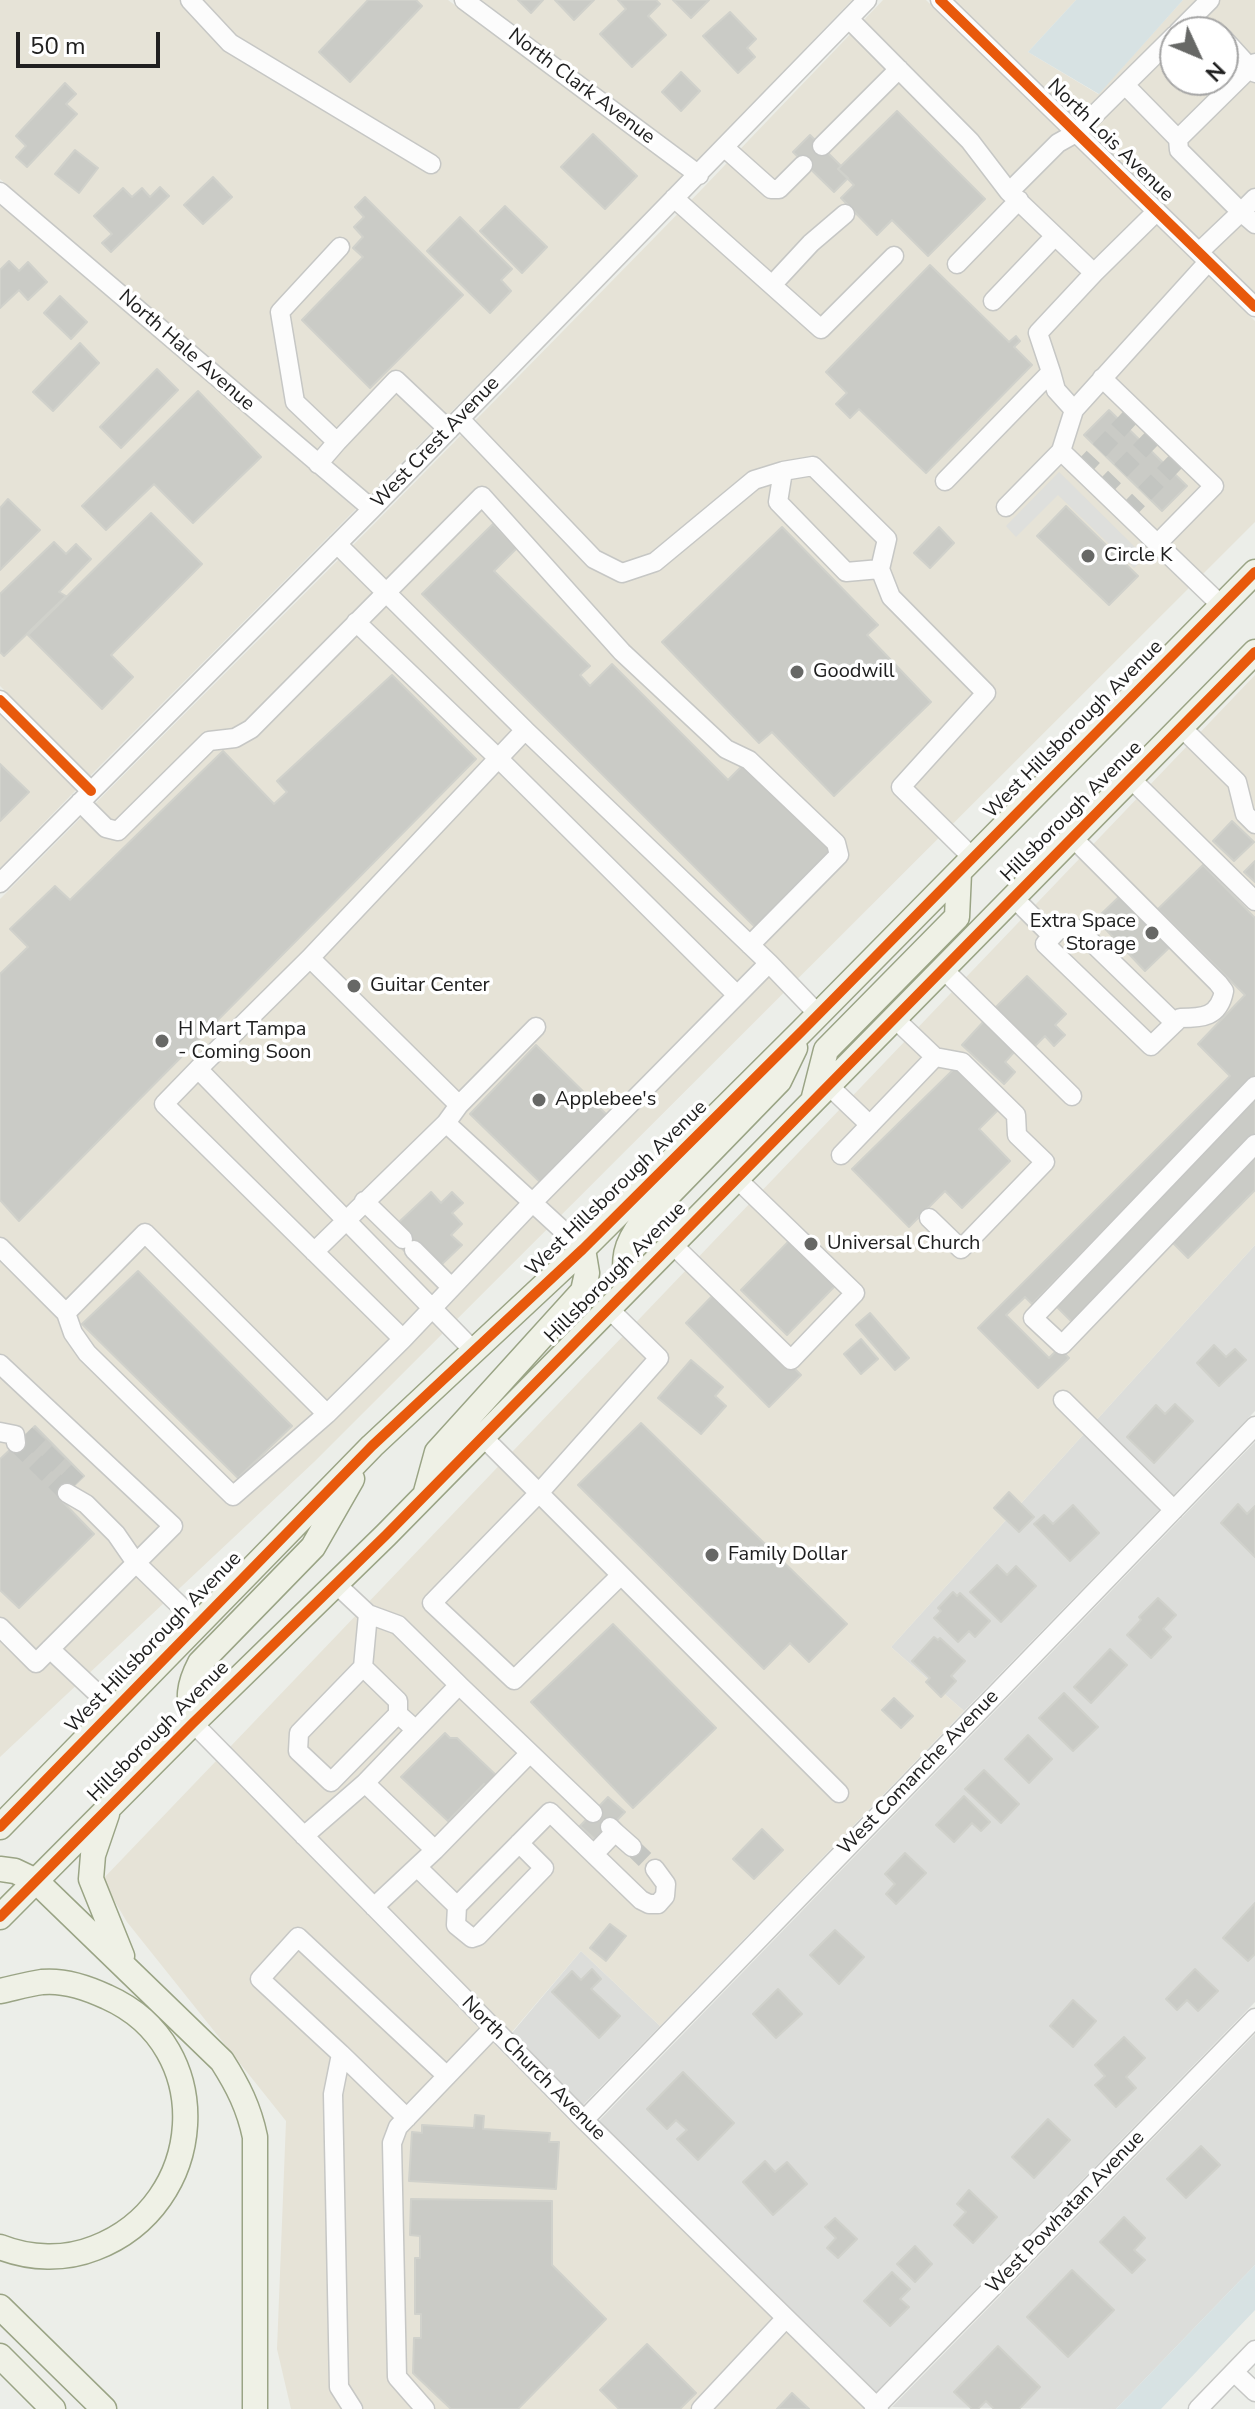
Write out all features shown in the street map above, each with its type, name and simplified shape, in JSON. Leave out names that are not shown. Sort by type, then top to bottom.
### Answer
[{"type":"main road","name":"West Hillsborough Avenue","points":[[0,1827],[372,1446],[583,1249],[811,1023],[1255,572]]},
{"type":"main road","name":"Hillsborough Avenue","points":[[0,1917],[425,1495],[942,968],[1253,657]]},
{"type":"main road","points":[[821,1092],[826,1050],[957,917],[966,866]]},
{"type":"main road","points":[[626,1289],[624,1258],[629,1240],[643,1221],[779,1081],[811,1023]]},
{"type":"main road","points":[[425,1495],[437,1452],[583,1291],[587,1273],[583,1249]]},
{"type":"main road","points":[[193,1723],[189,1704],[190,1683],[200,1663],[313,1547],[372,1446]]},
{"type":"main road","points":[[109,1807],[93,1855],[91,1879],[127,1966]]},
{"type":"main road","points":[[0,1869],[15,1871],[36,1881],[127,1966],[222,2061],[249,2109],[255,2137],[255,2409]]},
{"type":"main road","points":[[0,1991],[44,1982],[88,1988],[126,2006],[154,2030],[175,2065],[186,2102],[184,2141],[171,2183],[145,2216],[117,2240],[83,2253],[49,2257],[0,2247]]},
{"type":"main road","points":[[0,2307],[104,2409]]},
{"type":"main road","points":[[0,2356],[53,2409]]},
{"type":"street","points":[[190,0],[230,43],[431,164]]},
{"type":"street","name":"North Clark Avenue","points":[[464,0],[699,175]]},
{"type":"street","name":"West Crest Avenue","points":[[3,875],[372,509],[867,0]]},
{"type":"street","name":"North Lois Avenue","points":[[940,0],[1255,307]]},
{"type":"street","points":[[849,19],[970,141],[1014,196],[1094,273]]},
{"type":"street","points":[[957,264],[1058,143],[1076,133],[1159,50]]},
{"type":"street","points":[[1178,139],[1253,68]]},
{"type":"street","points":[[822,146],[899,69]]},
{"type":"street","points":[[1125,85],[1178,139],[1179,150],[1248,218]]},
{"type":"street","points":[[725,148],[771,189],[779,189],[803,165]]},
{"type":"street","name":"North Hale Avenue","points":[[0,192],[372,509]]},
{"type":"street","points":[[674,198],[821,329],[894,256]]},
{"type":"street","points":[[1006,507],[1061,451],[1074,410],[1204,257],[1248,218],[1255,198]]},
{"type":"street","points":[[1074,410],[1056,390],[1038,333],[1157,211]]},
{"type":"street","points":[[773,284],[811,243],[845,214]]},
{"type":"street","points":[[993,301],[1055,236]]},
{"type":"street","points":[[337,442],[295,402],[280,312],[340,247]]},
{"type":"street","points":[[945,481],[1051,372]]},
{"type":"street","points":[[1102,378],[1214,486],[1158,543]]},
{"type":"street","points":[[318,464],[396,380],[455,424],[594,559],[622,573],[655,562],[754,480],[813,466],[887,539],[880,569],[891,597],[986,693],[901,787],[966,866]]},
{"type":"street","points":[[1061,451],[1222,606]]},
{"type":"street","points":[[783,471],[778,502],[792,520],[846,572],[880,569]]},
{"type":"street","points":[[0,700],[85,797],[106,828],[118,831],[209,741],[235,738],[251,729],[482,496],[622,652],[726,749],[749,760],[836,843],[839,855],[750,945]]},
{"type":"street","points":[[337,544],[525,730],[769,963],[811,1023]]},
{"type":"street","points":[[356,622],[737,995]]},
{"type":"street","points":[[1181,727],[1237,782],[1245,814],[1255,824]]},
{"type":"street","points":[[403,1339],[164,1104],[310,958],[525,730]]},
{"type":"street","points":[[1130,778],[1255,901]]},
{"type":"street","points":[[1072,837],[1224,991],[1222,1002],[1214,1013],[1203,1018],[1180,1018],[1175,1023],[1151,1046],[1045,944],[1059,929],[1078,929],[1175,1023]]},
{"type":"street","points":[[1013,897],[1052,936]]},
{"type":"street","points":[[310,958],[459,1105]]},
{"type":"street","points":[[0,1247],[66,1313],[73,1333],[87,1353],[233,1496],[327,1414],[403,1339],[532,1203],[769,963]]},
{"type":"street","points":[[942,968],[1072,1096]]},
{"type":"street","points":[[894,1018],[935,1057],[962,1062],[1016,1115],[1017,1135],[1045,1162],[961,1249],[929,1218]]},
{"type":"street","points":[[314,1252],[446,1123],[459,1105],[536,1027]]},
{"type":"street","points":[[841,1155],[935,1057]]},
{"type":"street","points":[[198,1069],[474,1351]]},
{"type":"street","points":[[1255,1086],[1033,1318],[1062,1345],[1255,1144]]},
{"type":"street","points":[[821,1092],[870,1125]]},
{"type":"street","points":[[446,1123],[583,1249]]},
{"type":"street","points":[[671,1243],[791,1360],[855,1293],[736,1178]]},
{"type":"street","points":[[364,1201],[451,1287]]},
{"type":"street","points":[[66,1313],[145,1233],[327,1414]]},
{"type":"street","points":[[608,1308],[659,1358],[539,1493],[432,1603],[514,1680],[621,1575]]},
{"type":"street","points":[[0,1364],[173,1526],[36,1663],[0,1627]]},
{"type":"street","points":[[1063,1400],[1174,1510]]},
{"type":"street","name":"West Comanche Avenue","points":[[584,2120],[1255,1426]]},
{"type":"street","points":[[482,1436],[839,1793]]},
{"type":"street","points":[[72,1488],[116,1534],[136,1563],[199,1624]]},
{"type":"street","points":[[336,1584],[368,1614],[398,1625],[593,1813]]},
{"type":"street","points":[[363,1667],[398,1701],[398,1714],[331,1782],[298,1751],[299,1733],[363,1667],[368,1614]]},
{"type":"street","points":[[50,1649],[115,1710]]},
{"type":"street","points":[[304,1836],[365,1783],[459,1685]]},
{"type":"street","points":[[398,1714],[416,1730]]},
{"type":"street","name":"North Church Avenue","points":[[193,1723],[584,2120],[877,2408]]},
{"type":"street","points":[[362,1751],[379,1768]]},
{"type":"street","points":[[374,1907],[418,1868],[529,1754]]},
{"type":"street","points":[[365,1783],[435,1850]]},
{"type":"street","points":[[513,1850],[531,1881],[478,1936],[472,1938],[456,1925],[457,1906],[569,1792]]},
{"type":"street","points":[[550,1812],[641,1900],[649,1904],[658,1904],[665,1896],[666,1884],[655,1869]]},
{"type":"street","points":[[594,1854],[612,1830],[632,1847]]},
{"type":"street","points":[[418,1868],[457,1906]]},
{"type":"street","points":[[407,2118],[260,1979],[298,1937],[447,2076]]},
{"type":"street","name":"West Powhatan Avenue","points":[[877,2408],[1255,2018]]},
{"type":"street","points":[[425,2409],[397,2377],[392,2143],[398,2127],[493,2028]]},
{"type":"street","points":[[341,2054],[333,2094],[339,2387],[353,2409]]},
{"type":"street","points":[[701,2409],[786,2318]]},
{"type":"street","points":[[1198,2409],[1255,2350]]},
{"type":"street","points":[[1234,2372],[1255,2392]]},
{"type":"shaded area","points":[[0,0],[448,0],[683,175],[370,495],[0,179]]},
{"type":"shaded area","points":[[481,0],[852,0],[697,161]]},
{"type":"shaded area","points":[[883,0],[926,0],[1255,321],[1255,522],[314,1462],[0,1757],[0,899],[374,524]]},
{"type":"shaded area","points":[[954,0],[1076,0],[1028,52],[1098,94],[1159,27],[1159,96],[1239,96],[1239,16],[1169,16],[1183,0],[1255,0],[1255,293]]},
{"type":"shaded area","points":[[1076,0],[1183,0],[1169,16],[1159,16],[1159,27],[1099,94],[1028,52]]},
{"type":"shaded area","points":[[0,205],[356,509],[90,776],[0,686]]},
{"type":"shaded area","points":[[1059,472],[1145,557],[1134,568],[1058,495],[1016,537],[1006,526]]},
{"type":"shaded area","points":[[1255,675],[1255,1245],[891,1647],[964,1711],[660,2026],[581,1951],[511,2033],[230,1747]]},
{"type":"shaded area","points":[[0,714],[76,790],[0,868]]},
{"type":"shaded area","points":[[1255,1245],[1255,1411],[964,1711],[891,1647]]},
{"type":"shaded area","points":[[1255,1442],[1255,2002],[876,2392],[599,2121]]},
{"type":"shaded area","points":[[216,1761],[569,2120],[865,2409],[291,2409],[277,2349],[286,2121],[127,1922],[102,1880]]},
{"type":"shaded area","points":[[581,1951],[660,2026],[583,2105],[512,2033]]},
{"type":"shaded area","points":[[1255,2034],[1255,2265],[1116,2409],[892,2407]]},
{"type":"shaded area","points":[[1255,2265],[1255,2310],[1161,2409],[1116,2409]]},
{"type":"building","points":[[368,0],[416,0],[422,6],[350,82],[319,52]]},
{"type":"building","points":[[518,0],[543,0],[531,13]]},
{"type":"building","points":[[555,0],[594,0],[574,20]]},
{"type":"building","points":[[618,0],[656,0],[660,4],[648,16],[666,35],[632,67],[600,34],[626,9]]},
{"type":"building","points":[[673,0],[709,0],[691,18]]},
{"type":"building","points":[[730,12],[756,39],[747,48],[755,57],[738,73],[703,36]]},
{"type":"building","points":[[681,72],[700,91],[681,111],[662,92]]},
{"type":"building","points":[[65,83],[76,94],[66,104],[77,114],[27,167],[16,157],[26,146],[16,136]]},
{"type":"building","points":[[897,111],[985,199],[928,256],[892,220],[877,235],[841,198],[854,185],[838,169]]},
{"type":"building","points":[[593,134],[637,176],[605,209],[561,167]]},
{"type":"building","points":[[810,135],[841,166],[838,169],[848,178],[834,192],[793,152]]},
{"type":"building","points":[[75,150],[98,168],[79,193],[55,174]]},
{"type":"building","points":[[213,177],[232,197],[203,224],[184,205]]},
{"type":"building","points":[[160,187],[169,196],[111,252],[102,243],[112,234],[94,216],[123,188],[132,197],[142,188],[150,197]]},
{"type":"building","points":[[365,197],[463,295],[370,388],[302,320],[363,257],[353,248],[363,237],[354,227],[364,217],[355,207]]},
{"type":"building","points":[[505,206],[547,247],[522,273],[480,231]]},
{"type":"building","points":[[460,217],[512,269],[501,280],[511,291],[490,313],[427,251]]},
{"type":"building","points":[[9,261],[19,271],[28,262],[47,282],[28,300],[19,290],[0,308],[0,270]]},
{"type":"building","points":[[930,265],[1009,342],[1016,336],[1020,341],[1014,347],[1032,365],[926,473],[859,409],[850,418],[836,404],[847,393],[826,372]]},
{"type":"building","points":[[60,296],[87,322],[71,339],[44,313]]},
{"type":"building","points":[[80,343],[99,363],[53,411],[33,392]]},
{"type":"building","points":[[157,369],[178,390],[121,448],[100,427]]},
{"type":"building","points":[[198,391],[261,457],[193,523],[154,484],[106,530],[82,506]]},
{"type":"building","name":"Circle K","points":[[1109,410],[1187,486],[1162,511],[1084,435]]},
{"type":"building","points":[[8,499],[40,530],[0,570],[0,508]]},
{"type":"building","name":"Circle K","points":[[1066,506],[1138,576],[1109,605],[1037,536]]},
{"type":"building","points":[[151,513],[202,564],[111,655],[133,677],[102,709],[28,635]]},
{"type":"building","points":[[493,524],[517,548],[494,571],[590,666],[580,675],[590,686],[612,664],[728,780],[744,764],[832,852],[756,928],[422,594]]},
{"type":"building","name":"Goodwill","points":[[782,527],[878,625],[867,635],[931,702],[834,796],[772,732],[759,743],[662,642]]},
{"type":"building","points":[[939,527],[954,543],[930,568],[914,553]]},
{"type":"building","points":[[54,542],[66,554],[76,544],[91,559],[59,592],[66,596],[4,656],[0,652],[0,594]]},
{"type":"building","points":[[392,675],[476,759],[19,1221],[0,1200],[0,974],[28,947],[10,929],[55,886],[70,900],[223,751],[274,804],[287,792],[277,781]]},
{"type":"building","points":[[0,764],[29,792],[0,821]]},
{"type":"building","points":[[1232,821],[1254,842],[1234,861],[1213,841]]},
{"type":"building","points":[[1255,861],[1255,882],[1244,872]]},
{"type":"building","points":[[1203,865],[1255,918],[1255,1076],[1032,1304],[1025,1297],[1006,1315],[1049,1358],[1059,1348],[1069,1358],[1038,1388],[978,1328],[1230,1076],[1198,1044],[1245,995],[1158,909]]},
{"type":"building","points":[[1124,892],[1174,943],[1145,971],[1096,919]]},
{"type":"building","points":[[1027,976],[1066,1014],[1055,1025],[1065,1035],[1054,1046],[1045,1036],[1034,1047],[994,1009]]},
{"type":"building","points":[[985,1020],[1016,1050],[1005,1062],[1015,1072],[1004,1084],[962,1045]]},
{"type":"building","points":[[536,1045],[608,1116],[542,1184],[470,1114]]},
{"type":"building","points":[[958,1065],[1000,1108],[979,1129],[1010,1161],[962,1208],[945,1191],[909,1227],[852,1169]]},
{"type":"building","points":[[1255,1098],[1255,1134],[1072,1322],[1054,1304]]},
{"type":"building","points":[[1255,1150],[1255,1190],[1188,1258],[1168,1238]]},
{"type":"building","points":[[431,1192],[441,1203],[452,1192],[463,1203],[452,1213],[462,1224],[451,1235],[462,1245],[440,1266],[408,1255],[398,1244],[398,1223]]},
{"type":"building","points":[[789,1241],[835,1286],[787,1335],[741,1290]]},
{"type":"building","points":[[138,1271],[292,1426],[238,1478],[82,1324]]},
{"type":"building","points":[[717,1291],[801,1375],[769,1407],[686,1323]]},
{"type":"building","points":[[870,1313],[909,1358],[895,1370],[856,1325]]},
{"type":"building","points":[[861,1339],[878,1359],[861,1374],[844,1354]]},
{"type":"building","points":[[1214,1345],[1226,1357],[1235,1349],[1246,1360],[1219,1386],[1197,1363]]},
{"type":"building","points":[[691,1360],[723,1387],[715,1396],[726,1406],[701,1434],[658,1398]]},
{"type":"building","points":[[1175,1404],[1193,1421],[1154,1463],[1127,1437],[1156,1405],[1165,1414]]},
{"type":"building","name":"Family Dollar","points":[[641,1423],[847,1624],[809,1662],[790,1643],[764,1669],[578,1485]]},
{"type":"building","points":[[35,1426],[84,1476],[60,1499],[94,1534],[19,1608],[0,1590],[0,1459]]},
{"type":"building","points":[[1009,1492],[1034,1517],[1019,1532],[994,1508]]},
{"type":"building","points":[[1238,1504],[1247,1514],[1255,1506],[1255,1557],[1221,1523]]},
{"type":"building","points":[[1073,1505],[1099,1533],[1070,1561],[1034,1524],[1044,1515],[1053,1524]]},
{"type":"building","points":[[997,1565],[1007,1575],[1016,1566],[1036,1586],[1001,1622],[970,1592]]},
{"type":"building","points":[[953,1592],[957,1596],[960,1593],[990,1621],[975,1637],[969,1631],[958,1642],[934,1618],[941,1611],[938,1608]]},
{"type":"building","points":[[1158,1598],[1176,1615],[1163,1629],[1171,1637],[1151,1658],[1127,1635]]},
{"type":"building","points":[[613,1624],[716,1728],[633,1808],[531,1702]]},
{"type":"building","points":[[934,1637],[940,1638],[965,1661],[951,1676],[956,1681],[941,1697],[926,1682],[930,1678],[912,1661]]},
{"type":"building","points":[[1110,1649],[1127,1665],[1091,1703],[1074,1687]]},
{"type":"building","points":[[1064,1693],[1098,1727],[1073,1751],[1039,1718]]},
{"type":"building","points":[[894,1698],[913,1716],[901,1728],[882,1710]]},
{"type":"building","points":[[445,1733],[450,1738],[457,1738],[498,1777],[488,1788],[484,1784],[448,1821],[401,1777]]},
{"type":"building","points":[[1028,1735],[1052,1759],[1029,1783],[1005,1759]]},
{"type":"building","points":[[984,1770],[1019,1804],[1001,1823],[965,1789]]},
{"type":"building","points":[[964,1796],[990,1822],[981,1831],[972,1823],[954,1842],[936,1825]]},
{"type":"building","points":[[608,1797],[625,1812],[597,1841],[580,1826]]},
{"type":"building","points":[[762,1829],[783,1850],[754,1879],[733,1859]]},
{"type":"building","points":[[905,1853],[926,1873],[896,1904],[886,1894],[895,1884],[885,1874]]},
{"type":"building","points":[[1255,1903],[1255,1954],[1248,1961],[1223,1938]]},
{"type":"building","points":[[610,1924],[626,1936],[606,1961],[590,1948]]},
{"type":"building","points":[[835,1930],[864,1957],[839,1984],[810,1955]]},
{"type":"building","points":[[592,1969],[601,1979],[591,1989],[620,2016],[599,2038],[552,1992],[572,1971],[581,1980]]},
{"type":"building","points":[[1195,1969],[1218,1991],[1198,2011],[1187,2000],[1177,2010],[1166,1999]]},
{"type":"building","points":[[778,1989],[802,2014],[776,2038],[753,2014]]},
{"type":"building","points":[[1073,2000],[1096,2021],[1073,2047],[1050,2026]]},
{"type":"building","points":[[1124,2037],[1145,2058],[1126,2077],[1136,2088],[1116,2107],[1095,2085],[1105,2076],[1095,2065]]},
{"type":"building","points":[[683,2072],[734,2123],[698,2160],[677,2139],[687,2130],[676,2120],[667,2129],[647,2109]]},
{"type":"building","points":[[475,2115],[484,2116],[483,2129],[550,2133],[549,2142],[559,2142],[556,2189],[409,2181],[412,2132],[422,2133],[422,2125],[474,2128]]},
{"type":"building","points":[[1048,2119],[1070,2140],[1034,2178],[1012,2157]]},
{"type":"building","points":[[1201,2146],[1220,2165],[1186,2198],[1167,2179]]},
{"type":"building","points":[[765,2161],[775,2172],[787,2162],[807,2184],[773,2215],[743,2182]]},
{"type":"building","points":[[969,2190],[997,2217],[973,2243],[954,2225],[966,2212],[957,2204]]},
{"type":"building","points":[[411,2199],[552,2201],[552,2265],[606,2319],[518,2409],[451,2409],[413,2373],[414,2338],[421,2338],[421,2314],[415,2314],[415,2258],[420,2258],[420,2236],[410,2235]]},
{"type":"building","points":[[1124,2217],[1145,2238],[1134,2250],[1145,2260],[1132,2273],[1100,2242]]},
{"type":"building","points":[[835,2218],[857,2239],[838,2258],[827,2248],[836,2238],[825,2227]]},
{"type":"building","points":[[915,2246],[932,2264],[915,2282],[897,2264]]},
{"type":"building","points":[[1072,2270],[1114,2310],[1068,2357],[1027,2317]]},
{"type":"building","points":[[892,2272],[910,2289],[900,2299],[909,2307],[890,2326],[864,2301]]},
{"type":"building","points":[[647,2344],[696,2393],[680,2409],[619,2409],[600,2390]]},
{"type":"building","points":[[998,2346],[1040,2387],[1019,2409],[994,2409],[986,2401],[978,2409],[972,2409],[954,2392]]},
{"type":"building","points":[[792,2393],[809,2409],[777,2409]]},
{"type":"tunnel","points":[[1081,470],[1136,411]]},
{"type":"tunnel","points":[[1102,490],[1158,432]]},
{"type":"tunnel","points":[[1126,513],[1182,455]]},
{"type":"tunnel","points":[[26,1434],[77,1483]]},
{"type":"tunnel","points":[[16,1443],[67,1493]]},
{"type":"tunnel","points":[[632,1847],[655,1869]]},
{"type":"cycle path","points":[[940,0],[1255,307]]},
{"type":"cycle path","points":[[0,1827],[372,1446],[583,1249],[1255,572]]},
{"type":"cycle path","points":[[0,1917],[386,1535],[1255,652]]},
{"type":"cycle path","points":[[0,700],[91,791]]},
{"type":"place","name":"Circle K","points":[[1088,556]]},
{"type":"place","name":"Goodwill","points":[[797,672]]},
{"type":"place","name":"Extra Space Storage","points":[[1152,933]]},
{"type":"place","name":"Guitar Center","points":[[354,986]]},
{"type":"place","name":"H Mart Tampa - Coming Soon","points":[[162,1041]]},
{"type":"place","name":"Applebee's","points":[[539,1100]]},
{"type":"place","name":"Universal Church","points":[[811,1244]]},
{"type":"place","name":"Family Dollar","points":[[712,1555]]}]
